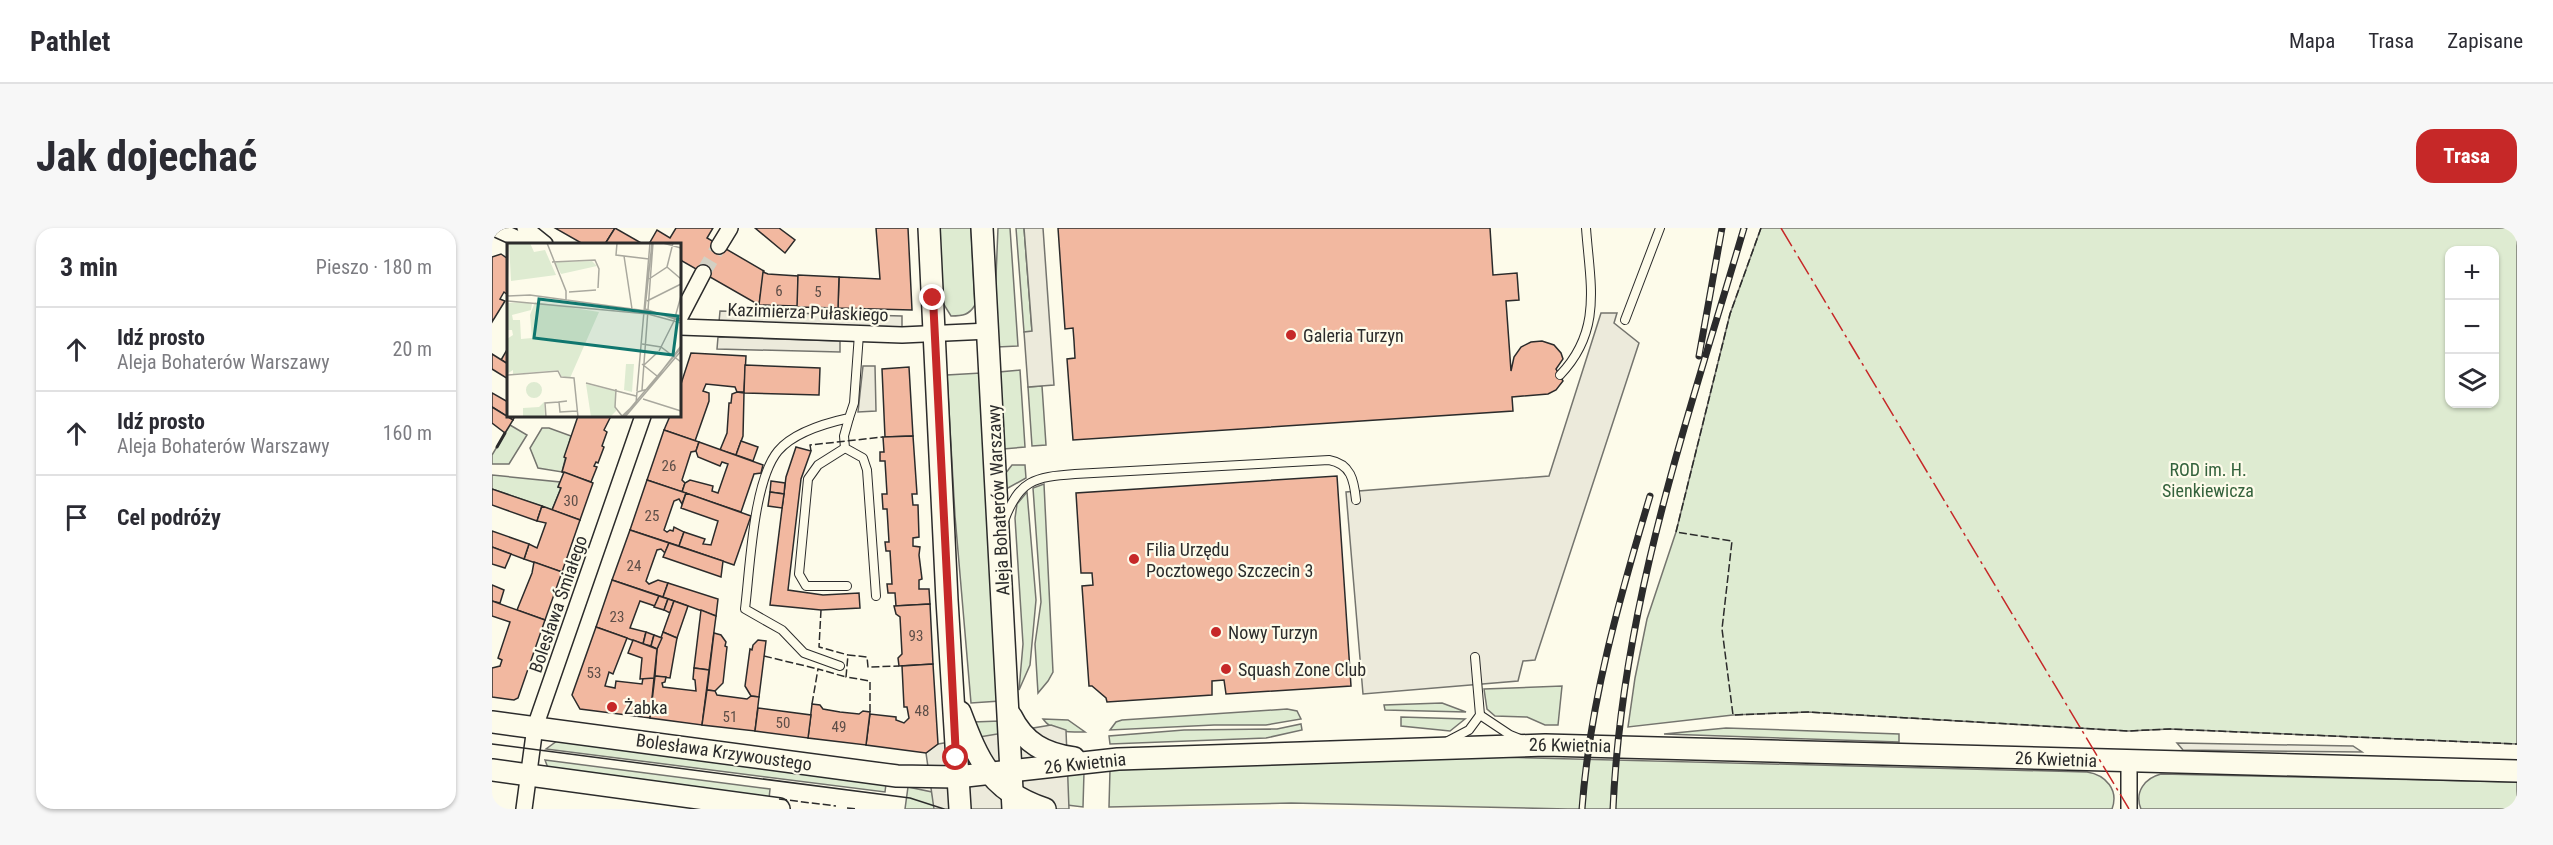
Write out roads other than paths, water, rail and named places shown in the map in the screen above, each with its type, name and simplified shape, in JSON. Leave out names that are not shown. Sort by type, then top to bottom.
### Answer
[{"type":"street","points":[[494,228],[527,243]]},
{"type":"street","points":[[525,228],[544,243]]},
{"type":"street","points":[[719,246],[730,228]]},
{"type":"street","points":[[929,228],[959,807]]},
{"type":"street","name":"Aleja Bohaterów Warszawy","points":[[982,228],[1012,771],[1008,804]]},
{"type":"street","points":[[681,315],[703,273]]},
{"type":"street","name":"Kazimierza Pułaskiego","points":[[681,327],[859,334],[935,334]]},
{"type":"street","points":[[935,334],[989,331]]},
{"type":"street","name":"Bolesława Śmiałego","points":[[524,809],[535,727],[643,417]]},
{"type":"street","points":[[953,705],[976,752],[1008,804],[1045,809]]},
{"type":"street","points":[[1009,710],[1021,734],[1034,744],[1056,755],[1088,762]]},
{"type":"street","points":[[959,807],[989,774],[1002,754],[1009,710]]},
{"type":"street","name":"Bolesława Krzywoustego","points":[[492,722],[897,776],[957,777]]},
{"type":"street","name":"26 Kwietnia","points":[[1012,771],[1088,762],[1423,747],[1545,744],[2517,771]]},
{"type":"street","points":[[1008,804],[1042,779],[1088,762]]},
{"type":"street","points":[[2129,762],[2129,809]]},
{"type":"street","points":[[492,770],[779,809]]},
{"type":"street","points":[[957,777],[1012,771]]},
{"type":"street","points":[[897,776],[933,785],[959,807]]},
{"type":"lane","points":[[1560,375],[1577,352],[1590,321],[1591,298],[1586,228]]},
{"type":"lane","points":[[1625,320],[1660,228]]},
{"type":"lane","points":[[845,448],[844,436],[854,403],[859,334]]},
{"type":"lane","points":[[840,666],[804,653],[782,630],[745,609],[764,478],[777,452],[790,440],[849,418]]},
{"type":"lane","points":[[845,448],[818,465],[808,479],[799,574],[806,586],[847,586]]},
{"type":"lane","points":[[845,448],[863,458],[867,470],[876,596]]},
{"type":"lane","points":[[1000,537],[1009,508],[1024,486],[1040,478],[1052,476],[1329,460],[1339,462],[1350,471],[1356,500]]},
{"type":"lane","points":[[1423,747],[1443,744],[1456,738],[1469,730],[1480,715],[1475,657]]},
{"type":"lane","points":[[1480,715],[1510,735],[1545,744]]},
{"type":"tunnel","points":[[703,273],[719,246]]},
{"type":"tram line","points":[[492,744],[910,798],[944,809]]},
{"type":"railway","points":[[1699,356],[1722,228]]},
{"type":"railway","points":[[1613,809],[1619,733],[1629,659],[1643,587],[1680,443],[1744,228]]},
{"type":"railway","points":[[1582,809],[1592,729],[1607,651],[1650,496]]},
{"type":"place","name":"Galeria Turzyn","points":[[1291,335]]},
{"type":"place","name":"Filia Urzędu Pocztowego Szczecin 3","points":[[1134,559]]},
{"type":"place","name":"Nowy Turzyn","points":[[1216,632]]},
{"type":"place","name":"Squash Zone Club","points":[[1226,669]]},
{"type":"place","name":"Żabka","points":[[612,707]]},
{"type":"park label","name":"ROD im. H. Sienkiewicza","points":[[2208,479]]}]
